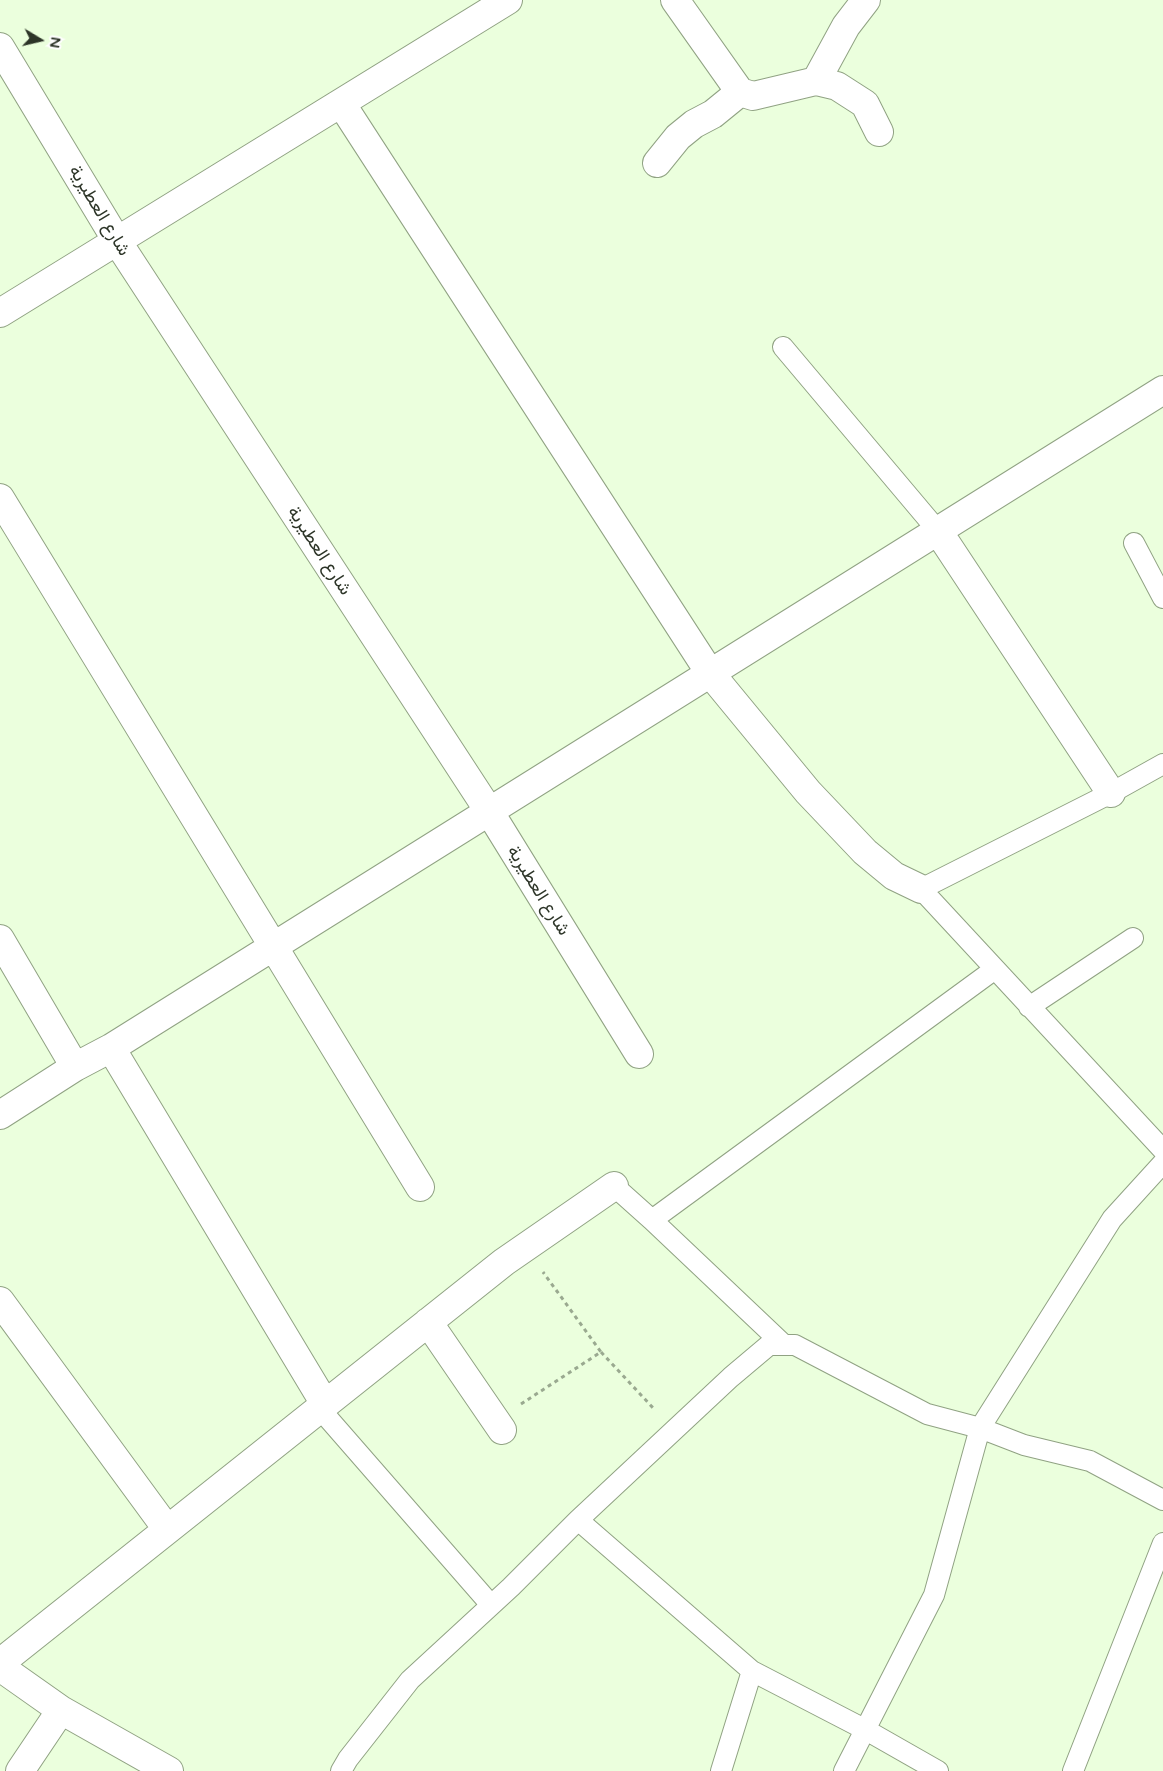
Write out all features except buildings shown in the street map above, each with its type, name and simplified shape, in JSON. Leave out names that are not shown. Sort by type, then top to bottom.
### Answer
[{"type":"street","points":[[0,313],[508,0]]},
{"type":"street","points":[[675,0],[740,92],[753,96],[816,81],[837,86],[864,104],[879,132]]},
{"type":"street","points":[[816,81],[846,26],[866,0]]},
{"type":"street","name":"شارع العطيرية","points":[[0,46],[117,241],[488,811],[639,1054]]},
{"type":"street","points":[[657,163],[678,137],[694,124],[713,114],[740,92]]},
{"type":"street","points":[[341,103],[710,673],[808,792],[865,852],[894,876],[921,889]]},
{"type":"street","points":[[0,1115],[75,1067],[111,1048],[1163,390]]},
{"type":"street","points":[[0,498],[420,1188]]},
{"type":"street","points":[[938,531],[1111,793]]},
{"type":"street","points":[[0,939],[75,1067]]},
{"type":"street","points":[[111,1048],[322,1406]]},
{"type":"street","points":[[0,1662],[428,1322],[525,1248],[614,1186]]},
{"type":"street","points":[[0,1300],[167,1529]]},
{"type":"street","points":[[428,1322],[498,1425]]},
{"type":"street","points":[[0,1667],[61,1710],[168,1771]]},
{"type":"street","points":[[20,1771],[61,1710]]},
{"type":"lane","points":[[783,347],[938,531]]},
{"type":"lane","points":[[1134,543],[1163,598]]},
{"type":"lane","points":[[1163,764],[1111,793],[921,889],[1163,1150]]},
{"type":"lane","points":[[1030,1007],[1133,938]]},
{"type":"lane","points":[[652,1220],[995,970]]},
{"type":"lane","points":[[844,1771],[934,1595],[980,1428],[1112,1220],[1163,1163]]},
{"type":"lane","points":[[614,1186],[784,1345]]},
{"type":"lane","points":[[341,1771],[348,1759],[410,1680],[674,1430],[769,1345],[795,1345],[927,1414],[980,1428],[1024,1446],[1090,1462],[1163,1500]]},
{"type":"lane","points":[[322,1406],[491,1605]]},
{"type":"lane","points":[[578,1520],[752,1671],[866,1730],[938,1771]]},
{"type":"lane","points":[[1073,1771],[1163,1544]]},
{"type":"lane","points":[[721,1771],[752,1671]]},
{"type":"path","points":[[525,1248],[601,1352],[674,1430]]},
{"type":"path","points":[[498,1425],[601,1352]]}]
